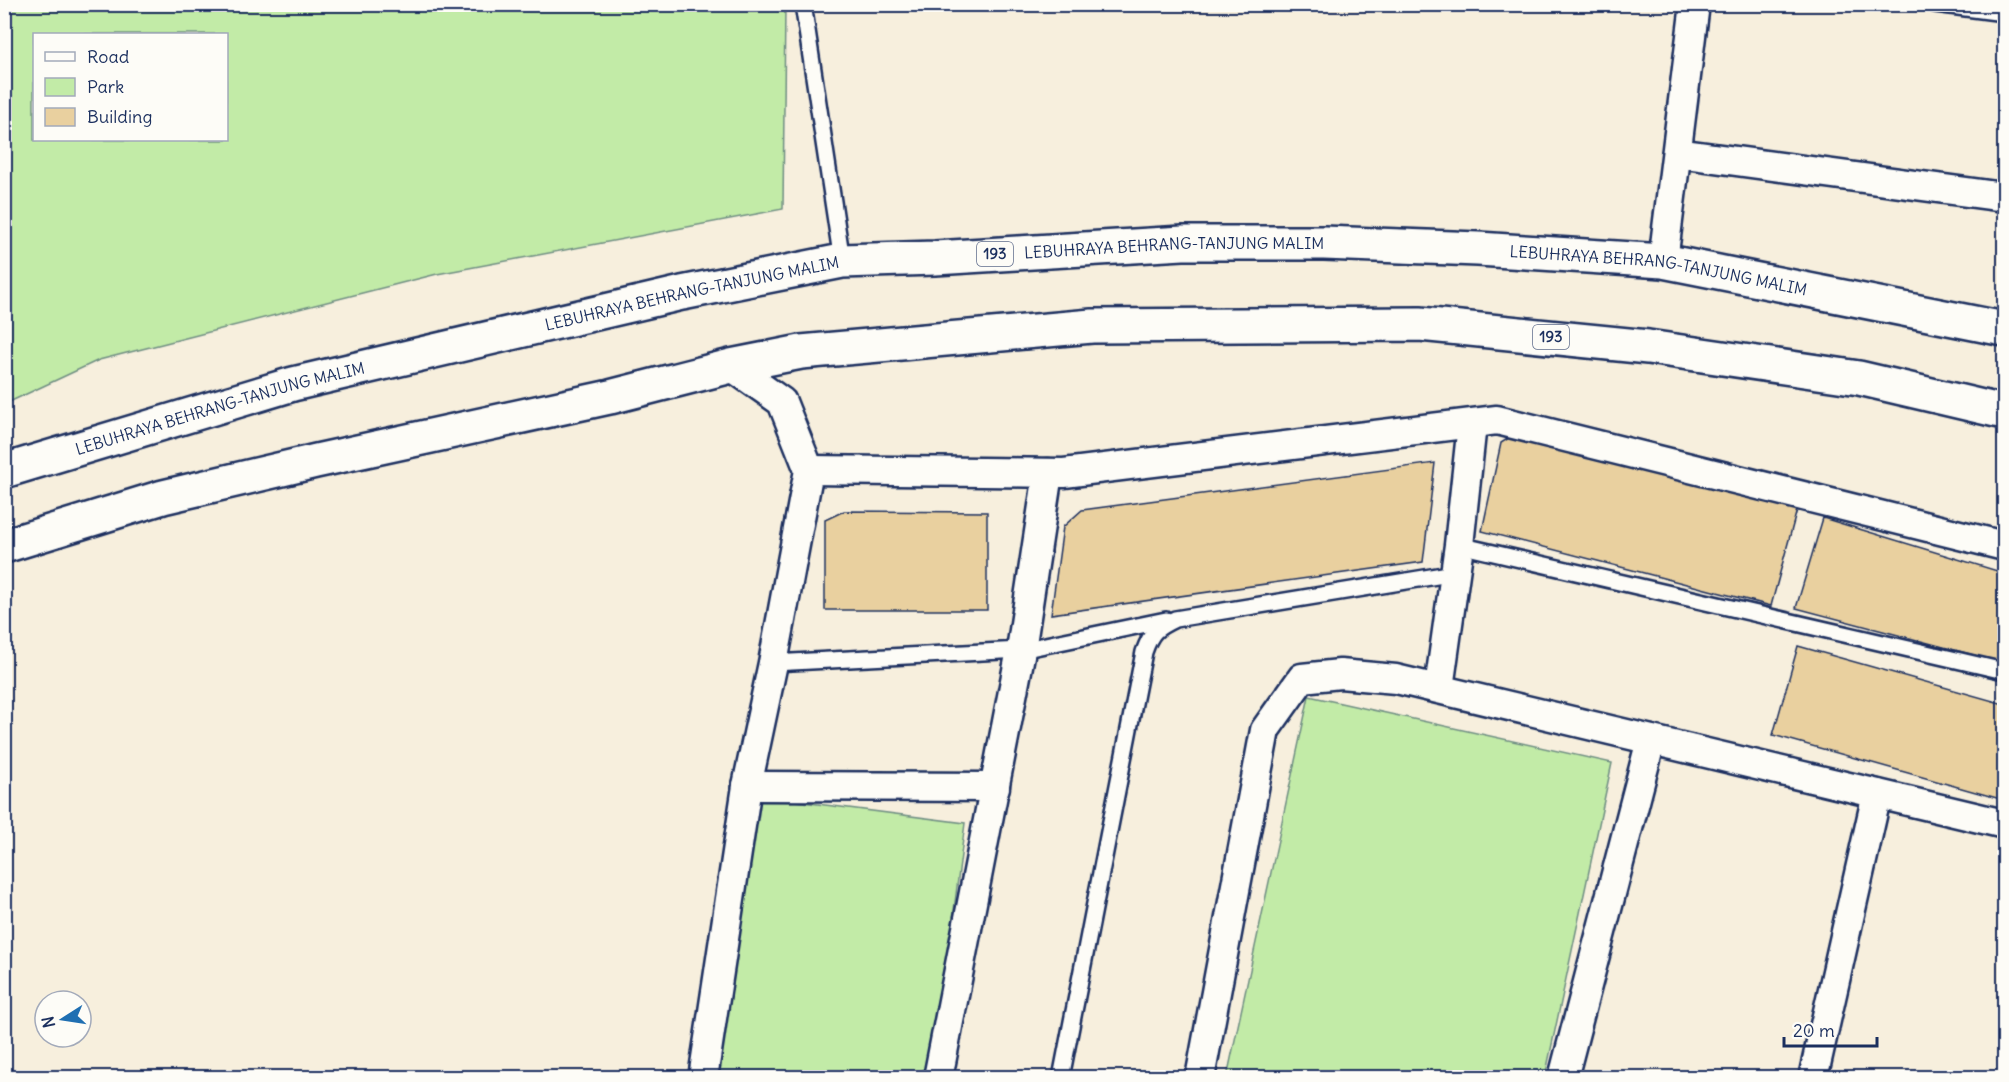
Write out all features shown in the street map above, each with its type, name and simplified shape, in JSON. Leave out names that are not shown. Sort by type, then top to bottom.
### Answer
[{"type":"main road","name":"LEBUHRAYA BEHRANG-TANJUNG MALIM","points":[[4,471],[293,384],[682,293],[842,261],[935,258],[1183,243],[1324,243],[1442,247],[1663,261],[2004,329]]},
{"type":"main road","name":"193","points":[[4,546],[163,497],[316,461],[610,398],[730,366],[801,352],[1092,326],[1420,324],[1648,347],[1858,378],[2004,412]]},
{"type":"street","points":[[1663,261],[1695,4]]},
{"type":"street","points":[[1677,153],[2004,196]]},
{"type":"street","points":[[703,1077],[747,786],[773,663],[809,470],[782,402],[730,366]]},
{"type":"street","points":[[809,470],[1065,473],[1497,420],[2004,546]]},
{"type":"street","points":[[1439,688],[1459,545],[1472,424]]},
{"type":"street","points":[[938,1077],[1020,650],[1048,473]]},
{"type":"street","points":[[1200,1077],[1265,730],[1302,678],[1340,674],[1396,679],[2004,824]]},
{"type":"street","points":[[1563,1077],[1651,741]]},
{"type":"street","points":[[747,786],[995,787]]},
{"type":"street","points":[[1813,1077],[1877,794]]},
{"type":"lane","points":[[803,4],[842,261]]},
{"type":"lane","points":[[1935,4],[2004,13]]},
{"type":"lane","points":[[1459,545],[2004,671]]},
{"type":"lane","points":[[773,663],[1020,650],[1175,619],[1455,573]]},
{"type":"lane","points":[[1061,1077],[1144,652],[1150,635],[1159,626],[1175,619]]},
{"type":"green space","points":[[5,4],[785,5],[783,209],[437,274],[99,360],[5,404]]},
{"type":"green space","points":[[1309,696],[1612,763],[1545,1077],[1227,1077]]},
{"type":"green space","points":[[755,796],[965,823],[933,1077],[719,1078]]},
{"type":"building","points":[[1517,433],[1798,506],[1771,606],[1482,531],[1501,443]]},
{"type":"building","points":[[1435,463],[1423,562],[1051,614],[1063,527],[1082,510]]},
{"type":"building","points":[[844,511],[987,512],[987,610],[825,610],[825,520]]},
{"type":"building","points":[[1823,518],[2004,573],[2004,663],[1796,608]]},
{"type":"building","points":[[1798,646],[2004,704],[2004,800],[1773,735]]}]
